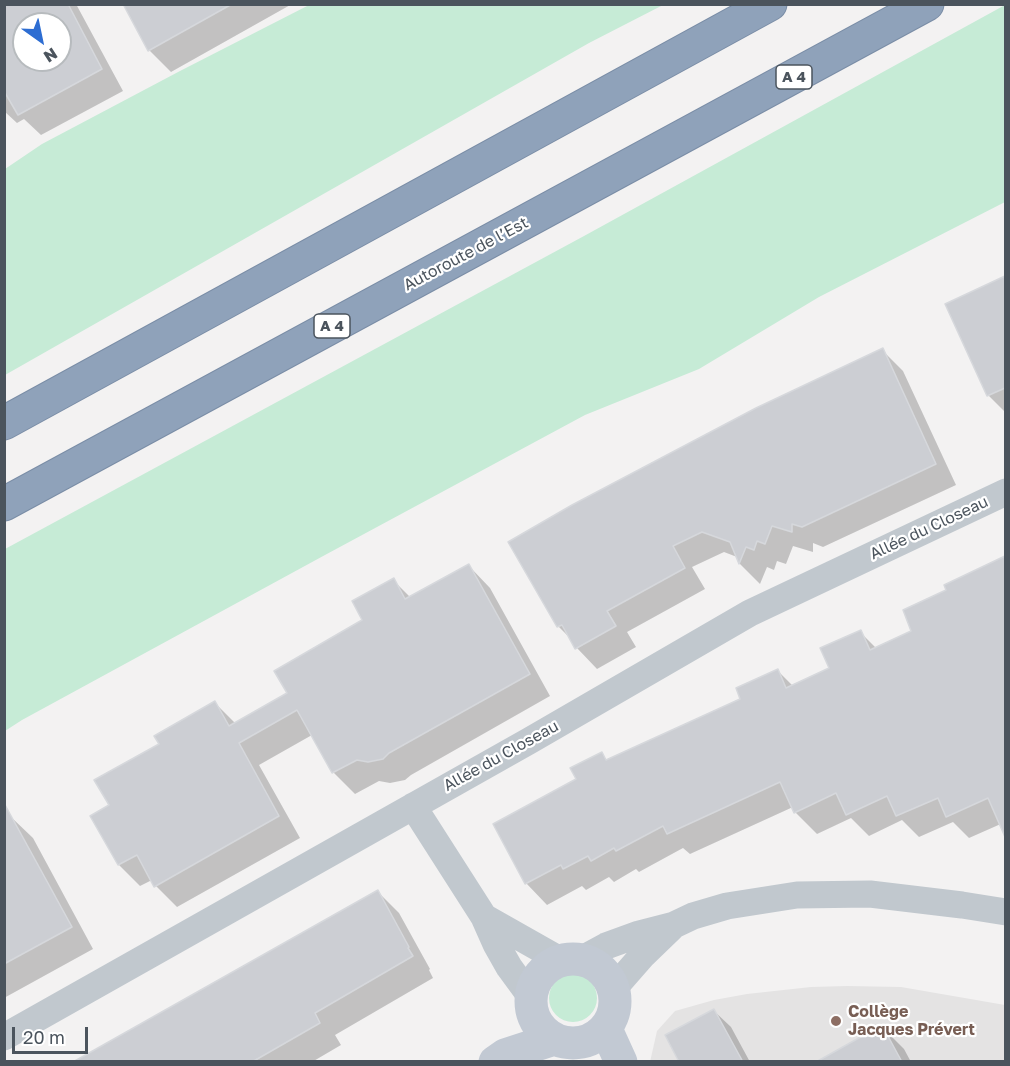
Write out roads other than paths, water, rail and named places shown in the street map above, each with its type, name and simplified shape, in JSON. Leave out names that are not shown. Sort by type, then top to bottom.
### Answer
[{"type":"highway","points":[[4,423],[770,4]]},
{"type":"highway","name":"Autoroute de l’Est","points":[[4,504],[927,4]]},
{"type":"street","name":"Allée du Closeau","points":[[4,1038],[529,741],[750,613],[1005,492]]},
{"type":"street","points":[[413,806],[483,917],[509,968],[531,1004],[540,1028],[585,1043],[621,1062]]},
{"type":"street","points":[[500,1058],[531,1004],[536,981],[550,965],[571,960],[639,934],[674,925],[693,916],[727,906],[797,895],[870,894],[962,904],[1005,912]]},
{"type":"street","points":[[483,917],[571,960],[593,963],[609,978],[614,988],[616,1002],[613,1016],[585,1043],[500,1058]]},
{"type":"street","points":[[614,988],[674,925]]},
{"type":"place","name":"Collège Jacques Prévert","points":[[836,1021]]}]
